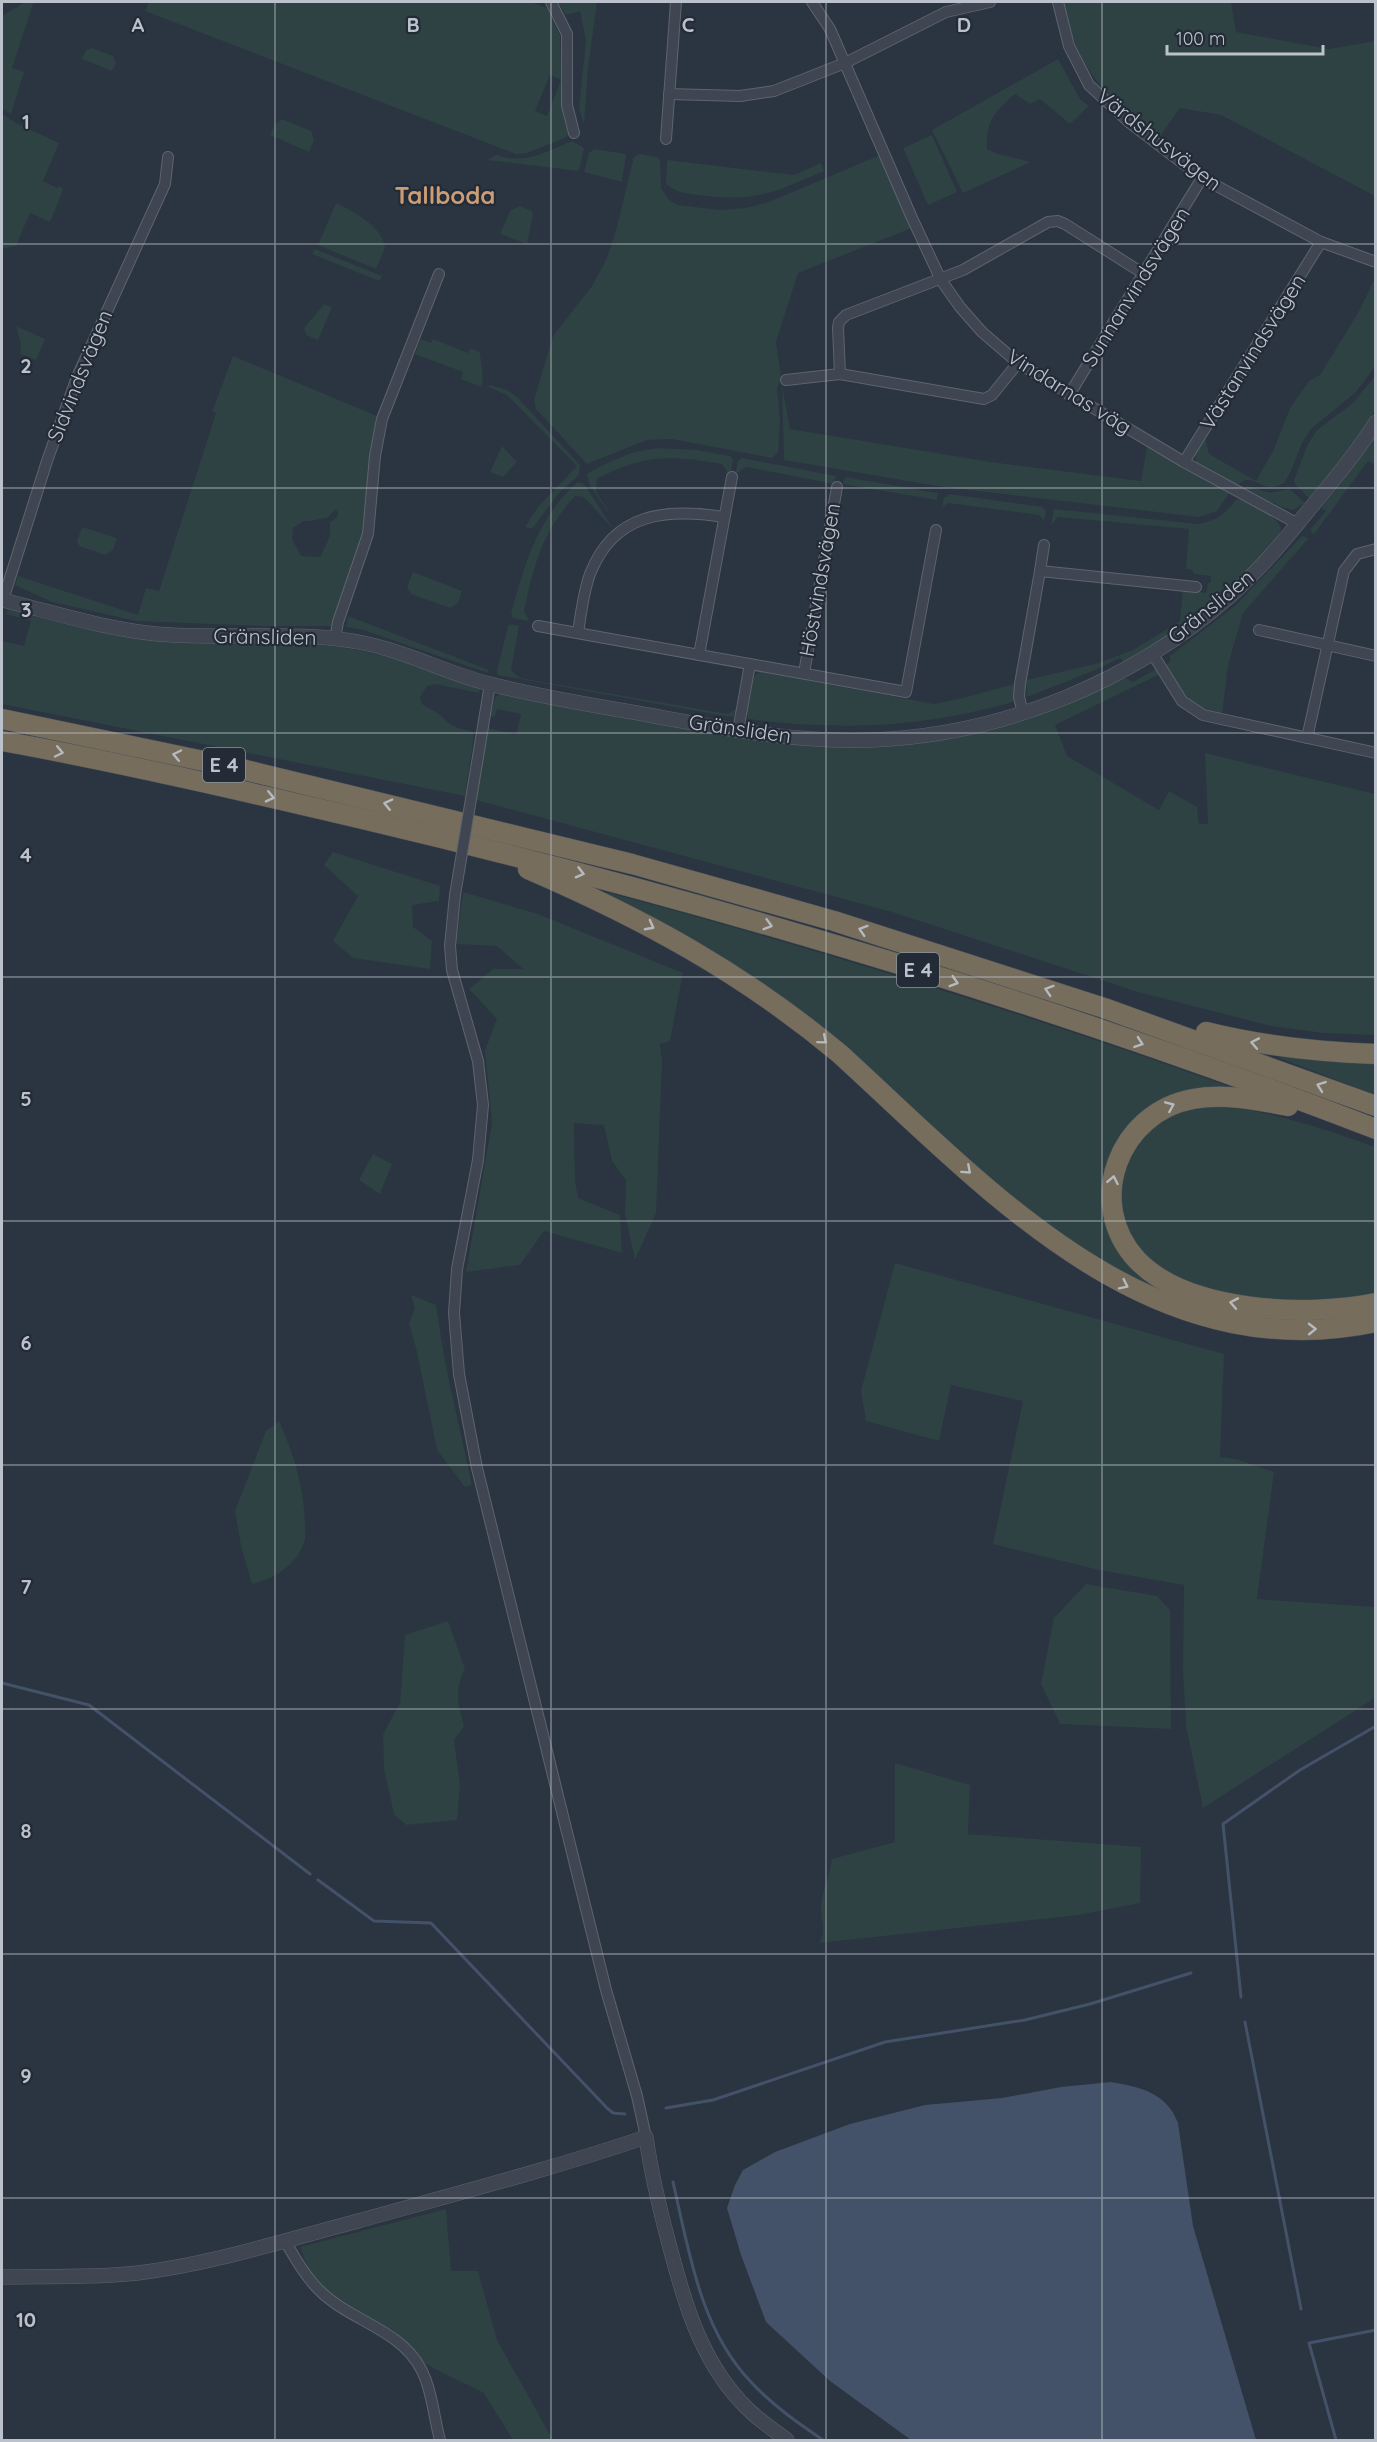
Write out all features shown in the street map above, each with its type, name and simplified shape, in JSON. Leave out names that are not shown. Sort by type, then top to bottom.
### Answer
[{"type":"highway","name":"E 4","points":[[2,719],[237,768],[488,827],[632,864],[834,921],[1104,1008],[1376,1106]]},
{"type":"highway","name":"E 4","points":[[2,741],[231,788],[468,844],[827,942],[1002,996],[1235,1076],[1376,1129]]},
{"type":"highway","points":[[468,844],[642,922],[739,978],[810,1029],[840,1054],[1015,1212],[1073,1256],[1123,1285],[1172,1306],[1250,1325],[1314,1329],[1376,1322]]},
{"type":"highway","points":[[1104,1008],[1258,1044],[1304,1050],[1376,1054]]},
{"type":"highway","points":[[1346,1118],[1261,1101],[1223,1097],[1193,1099],[1168,1106],[1139,1126],[1119,1156],[1112,1181],[1112,1206],[1115,1223],[1123,1240],[1137,1260],[1155,1275],[1179,1287],[1235,1304],[1287,1311],[1333,1310],[1376,1303]]},
{"type":"street","points":[[551,2],[567,34],[569,64],[567,105],[574,133]]},
{"type":"street","points":[[666,139],[675,2]]},
{"type":"street","name":"Vindarnas väg","points":[[812,2],[825,18],[941,280],[982,332],[1018,363],[1069,395],[1184,462],[1298,524]]},
{"type":"street","points":[[669,94],[757,95],[791,86],[845,63],[946,12],[990,2]]},
{"type":"street","name":"Värdshusvägen","points":[[1058,2],[1069,46],[1094,91],[1202,178],[1321,243],[1376,262]]},
{"type":"street","name":"Sidvindsvägen","points":[[2,600],[66,405],[80,369],[165,184],[168,157]]},
{"type":"street","name":"Sunnanvindsvägen","points":[[1069,395],[1202,178]]},
{"type":"street","points":[[840,374],[838,328],[843,318],[941,280],[1053,221],[1065,224],[1144,273]]},
{"type":"street","name":"Västanvindsvägen","points":[[1184,462],[1321,243]]},
{"type":"street","points":[[335,639],[338,622],[362,558],[368,534],[375,456],[382,419],[439,274]]},
{"type":"street","points":[[786,380],[840,374],[984,399],[992,395],[1018,363]]},
{"type":"street","name":"Gränsliden","points":[[2,600],[106,626],[155,634],[335,639],[383,648],[490,684],[585,704],[738,731],[808,738],[879,740],[948,732],[1023,713],[1083,690],[1152,653],[1191,628],[1229,596],[1274,552],[1360,447],[1376,422]]},
{"type":"street","points":[[699,654],[732,477]]},
{"type":"street","name":"Höstvindsvägen","points":[[804,673],[837,487]]},
{"type":"street","points":[[578,633],[590,576],[602,553],[619,533],[636,522],[662,513],[696,513],[724,517]]},
{"type":"street","name":"Höstvindsvägen","points":[[538,626],[906,692],[936,530]]},
{"type":"street","points":[[1023,713],[1019,697],[1020,684],[1044,545]]},
{"type":"street","points":[[1307,738],[1346,566],[1357,554],[1376,549]]},
{"type":"street","points":[[1040,571],[1196,587]]},
{"type":"street","points":[[1259,630],[1376,656]]},
{"type":"street","points":[[1152,653],[1182,701],[1196,711],[1210,717],[1376,753]]},
{"type":"street","points":[[738,731],[750,664]]},
{"type":"street","points":[[490,684],[455,895],[450,946],[452,970],[478,1061],[483,1105],[478,1160],[457,1269],[454,1313],[459,1374],[477,1468],[597,1956],[637,2096],[651,2175],[684,2303],[708,2357],[741,2402],[787,2440]]},
{"type":"street","points":[[2,2277],[76,2277],[137,2273],[189,2264],[285,2241],[574,2161],[646,2137]]},
{"type":"street","points":[[285,2241],[303,2271],[320,2291],[355,2316],[391,2336],[407,2350],[421,2369],[440,2440]]},
{"type":"shaded area","points":[[25,2],[41,2],[33,4],[12,68],[24,72],[11,114],[2,108],[2,16]]},
{"type":"shaded area","points":[[149,2],[531,2],[547,8],[560,36],[561,71],[564,76],[562,98],[568,134],[567,137],[527,153],[516,154],[145,11]],"holes":[[[550,75],[561,80],[547,116],[535,111]]]},
{"type":"shaded area","points":[[558,2],[597,2],[588,69],[584,125],[579,108],[586,41],[580,11],[566,15]]},
{"type":"shaded area","points":[[1062,2],[1231,2],[1236,32],[1329,49],[1375,41],[1375,196],[1221,115],[1180,108],[1159,138],[1121,107],[1096,80],[1076,45]]},
{"type":"shaded area","points":[[92,48],[113,56],[116,63],[112,71],[82,59],[86,50]]},
{"type":"shaded area","points":[[1058,59],[1080,99],[1089,106],[1070,124],[1040,99],[1030,104],[1015,94],[993,117],[988,131],[987,149],[1031,162],[963,193],[932,130]]},
{"type":"shaded area","points":[[2,114],[59,143],[43,181],[57,188],[60,186],[63,190],[50,222],[30,213],[16,246],[2,249]]},
{"type":"shaded area","points":[[282,119],[311,131],[314,140],[309,152],[270,135],[275,124]]},
{"type":"shaded area","points":[[932,135],[957,192],[928,205],[903,148]]},
{"type":"shaded area","points":[[572,141],[584,148],[579,171],[487,160],[496,155],[517,159],[535,156]]},
{"type":"shaded area","points":[[594,149],[626,154],[622,182],[584,172],[589,153]]},
{"type":"shaded area","points":[[639,154],[660,159],[661,188],[668,199],[678,205],[720,210],[745,208],[769,202],[880,155],[912,228],[798,273],[776,342],[781,376],[777,389],[780,422],[778,452],[772,458],[672,439],[647,440],[587,464],[536,409],[534,400],[553,336],[592,286],[606,260],[615,234],[634,157]]},
{"type":"shaded area","points":[[667,160],[794,175],[821,163],[824,171],[767,193],[724,197],[680,192],[666,184]]},
{"type":"shaded area","points":[[336,203],[351,210],[379,233],[385,248],[376,269],[318,245]]},
{"type":"shaded area","points":[[520,206],[532,211],[533,214],[527,244],[500,234],[510,211]]},
{"type":"shaded area","points":[[315,249],[382,276],[379,281],[312,254]]},
{"type":"shaded area","points":[[1375,278],[1375,367],[1356,392],[1311,429],[1284,483],[1272,487],[1246,480],[1238,485],[1196,462],[1195,453],[1205,437],[1209,454],[1256,481],[1274,449],[1290,408],[1309,381],[1320,375],[1358,313]]},
{"type":"shaded area","points":[[324,304],[332,307],[318,340],[306,335],[304,328]]},
{"type":"shaded area","points":[[16,326],[45,339],[36,360],[20,354],[21,344]]},
{"type":"shaded area","points":[[421,339],[431,343],[433,339],[468,353],[470,348],[480,352],[483,380],[481,387],[461,379],[463,372],[415,354]]},
{"type":"shaded area","points":[[233,356],[377,416],[363,534],[332,626],[136,621],[52,602],[15,585],[18,576],[138,615],[146,588],[159,591],[216,413],[212,412]],"holes":[[[336,509],[337,517],[330,522],[330,536],[320,557],[301,556],[292,539],[293,528],[304,521],[327,518]]]},
{"type":"shaded area","points":[[1375,376],[1375,411],[1340,465],[1309,498],[1294,480],[1308,444],[1317,430],[1353,403]]},
{"type":"shaded area","points":[[490,385],[507,390],[517,397],[580,465],[579,475],[558,494],[532,529],[525,527],[538,507],[577,466],[507,395],[488,387]]},
{"type":"shaded area","points":[[782,385],[790,429],[991,462],[1141,481],[1147,447],[1230,492],[1217,511],[1199,517],[943,487],[784,460]]},
{"type":"shaded area","points":[[1375,434],[1375,465],[1368,461],[1314,534],[1310,530],[1326,511],[1321,508],[1341,484]]},
{"type":"shaded area","points":[[502,446],[517,462],[503,477],[490,472]]},
{"type":"shaded area","points":[[658,448],[697,450],[730,456],[733,459],[730,478],[726,478],[727,471],[722,464],[672,458],[644,461],[614,471],[597,479],[596,491],[616,524],[589,484],[587,474],[621,457]]},
{"type":"shaded area","points":[[742,458],[836,476],[834,484],[746,467],[735,475],[738,461]]},
{"type":"shaded area","points":[[845,477],[938,493],[937,500],[843,484]]},
{"type":"shaded area","points":[[578,482],[584,484],[614,530],[584,497],[575,496],[555,523],[541,550],[524,611],[529,621],[513,618],[511,613],[522,577],[543,525],[564,495]]},
{"type":"shaded area","points":[[1247,486],[1270,493],[1290,489],[1305,503],[1293,510],[1281,507],[1244,488]]},
{"type":"shaded area","points":[[949,494],[1043,507],[1046,512],[1044,521],[1039,515],[948,503],[942,508],[944,498]]},
{"type":"shaded area","points":[[1237,499],[1262,509],[1274,518],[1281,528],[1274,544],[1238,582],[1214,602],[1141,653],[1124,662],[1120,658],[1027,697],[1026,680],[1099,663],[1133,650],[1180,621],[1183,590],[1206,593],[1208,583],[1210,583],[1211,576],[1194,574],[1191,569],[1186,569],[1189,529],[1058,517],[1051,525],[1054,509],[1198,524],[1220,516]]},
{"type":"shaded area","points":[[82,527],[117,538],[113,550],[105,555],[79,546],[77,541]]},
{"type":"shaded area","points":[[1302,536],[1309,538],[1243,613],[1228,665],[1222,714],[1201,707],[1187,697],[1177,683],[1166,664],[1170,662],[1170,656],[1235,606]]},
{"type":"shaded area","points":[[413,572],[462,591],[458,603],[450,608],[411,594],[407,587]]},
{"type":"shaded area","points":[[8,609],[74,626],[141,638],[186,642],[296,643],[351,649],[407,663],[480,687],[479,693],[435,684],[427,686],[420,697],[422,704],[439,714],[447,722],[471,731],[474,735],[465,796],[2,704],[2,641],[24,646],[31,621],[6,614]]},
{"type":"shaded area","points":[[348,616],[489,670],[488,673],[363,630],[346,627]]},
{"type":"shaded area","points":[[511,624],[519,626],[511,670],[520,678],[728,714],[737,708],[733,717],[498,675],[508,626]]},
{"type":"shaded area","points":[[1156,669],[1160,674],[1055,725],[1067,756],[1159,810],[1169,791],[1197,807],[1199,824],[1208,824],[1205,753],[1375,794],[1375,1035],[1323,1033],[1271,1026],[1138,992],[892,912],[476,800],[488,728],[516,735],[521,714],[497,709],[495,717],[490,716],[495,698],[502,692],[621,717],[744,739],[836,746],[1060,706],[1124,677],[1133,682]]},
{"type":"shaded area","points":[[762,672],[934,704],[1014,684],[1013,702],[946,717],[881,725],[816,725],[748,719],[750,689],[754,677],[757,673]]},
{"type":"shaded area","points":[[333,852],[440,886],[439,901],[412,905],[413,927],[432,941],[430,969],[353,958],[333,941],[358,896],[324,865]]},
{"type":"shaded area","points":[[463,892],[538,914],[683,973],[670,1041],[660,1044],[662,1062],[656,1213],[635,1260],[625,1214],[626,1180],[612,1161],[604,1125],[574,1123],[575,1180],[578,1198],[620,1215],[622,1253],[544,1231],[520,1265],[466,1272],[492,1123],[485,1050],[497,1019],[469,989],[493,969],[523,969],[497,946],[456,944]]},
{"type":"shaded area","points":[[606,892],[925,985],[1240,1090],[1184,1094],[1108,1164],[1139,1273],[1328,1317],[1300,1321],[1225,1313],[1122,1276],[1024,1208],[854,1057],[605,896]]},
{"type":"shaded area","points":[[1278,1052],[1375,1062],[1375,1095],[1279,1058]]},
{"type":"shaded area","points":[[1218,1105],[1298,1122],[1375,1147],[1375,1295],[1302,1302],[1253,1299],[1206,1288],[1183,1279],[1158,1267],[1137,1247],[1127,1233],[1120,1207],[1121,1179],[1130,1152],[1146,1131],[1162,1119],[1189,1110]]},
{"type":"shaded area","points":[[373,1154],[392,1164],[380,1194],[359,1180]]},
{"type":"shaded area","points":[[895,1263],[1224,1354],[1220,1457],[1236,1459],[1274,1472],[1257,1599],[1375,1607],[1375,1698],[1203,1808],[1186,1726],[1183,1670],[1184,1585],[1099,1570],[993,1544],[1023,1401],[951,1385],[939,1441],[866,1421],[861,1391]]},
{"type":"shaded area","points":[[411,1295],[436,1305],[445,1362],[472,1485],[465,1487],[437,1450],[409,1323],[415,1309]]},
{"type":"shaded area","points":[[279,1421],[294,1458],[300,1484],[305,1539],[296,1558],[283,1570],[268,1579],[252,1584],[241,1546],[235,1511],[266,1431]]},
{"type":"shaded area","points":[[1086,1584],[1157,1596],[1170,1610],[1171,1729],[1060,1724],[1041,1684],[1054,1618]]},
{"type":"shaded area","points":[[448,1621],[465,1669],[458,1690],[464,1726],[454,1740],[460,1785],[457,1820],[406,1825],[394,1814],[384,1769],[383,1734],[400,1703],[405,1635]]},
{"type":"shaded area","points":[[895,1763],[970,1785],[968,1834],[1141,1847],[1140,1903],[1079,1915],[819,1943],[823,1931],[822,1899],[832,1859],[895,1842]]},
{"type":"shaded area","points":[[446,2209],[451,2271],[478,2271],[497,2340],[553,2440],[513,2440],[484,2393],[435,2369],[320,2300],[300,2247]]},
{"type":"water","points":[[1111,2082],[1133,2086],[1152,2093],[1167,2105],[1178,2123],[1193,2226],[1256,2440],[911,2440],[830,2381],[766,2322],[741,2255],[727,2208],[743,2170],[775,2152],[850,2124],[925,2105],[1002,2098],[1061,2087]]},
{"type":"waterway","points":[[2,1683],[89,1705],[310,1874]]},
{"type":"waterway","points":[[1241,1997],[1223,1824],[1300,1770],[1376,1726]]},
{"type":"waterway","points":[[318,1880],[374,1921],[431,1923],[607,2108],[613,2113],[625,2114]]},
{"type":"waterway","points":[[666,2108],[713,2100],[885,2042],[1025,2020],[1090,2004],[1191,1973]]},
{"type":"waterway","points":[[1245,2022],[1301,2309]]},
{"type":"waterway","points":[[673,2182],[691,2262],[708,2314],[720,2338],[734,2361],[759,2390],[823,2440]]},
{"type":"waterway","points":[[1336,2440],[1309,2343],[1376,2330]]},
{"type":"district","name":"Tallboda","points":[[445,196]]}]
